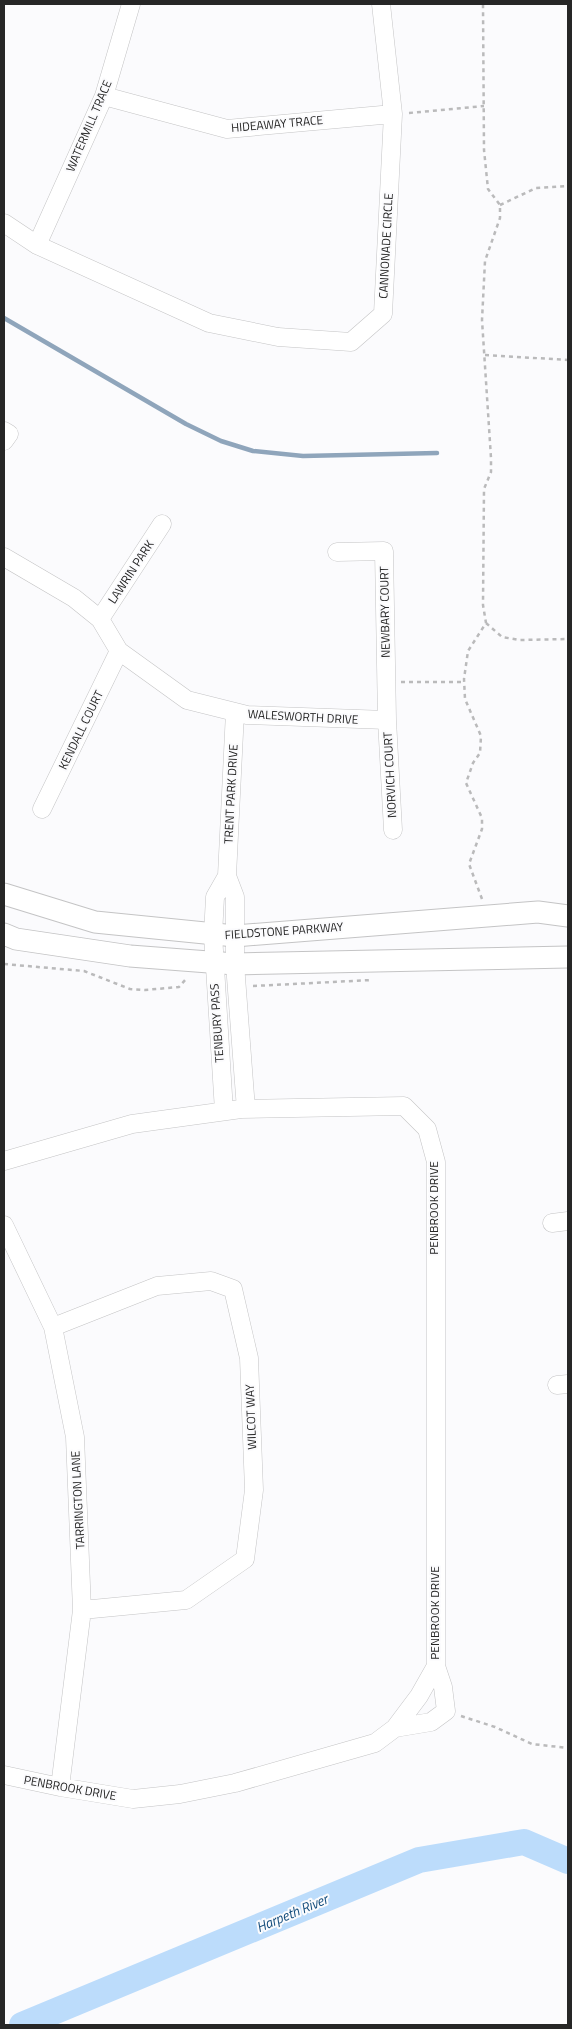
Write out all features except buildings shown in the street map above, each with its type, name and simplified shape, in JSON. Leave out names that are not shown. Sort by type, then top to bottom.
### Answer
[{"type":"street","name":"WATERMILL TRACE","points":[[37,246],[104,96],[131,4]]},
{"type":"street","name":"CANNONADE CIRCLE","points":[[4,223],[37,246],[209,323],[278,337],[352,342],[383,314],[393,114],[381,4]]},
{"type":"street","name":"HIDEAWAY TRACE","points":[[104,96],[227,129],[393,114]]},
{"type":"street","points":[[4,431],[9,434],[4,441]]},
{"type":"street","name":"LAWRIN PARK","points":[[100,619],[162,524]]},
{"type":"street","name":"NEWBARY COURT","points":[[337,552],[384,551],[387,720]]},
{"type":"street","name":"WALESWORTH DRIVE","points":[[4,560],[74,598],[100,619],[119,651],[187,700],[247,715],[387,720]]},
{"type":"street","name":"KENDALL COURT","points":[[42,809],[119,651]]},
{"type":"street","name":"TRENT PARK DRIVE","points":[[235,712],[227,876],[235,897],[235,936]]},
{"type":"street","name":"NORVICH COURT","points":[[387,720],[393,830]]},
{"type":"street","name":"TRENT PARK DRIVE","points":[[212,935],[215,897],[227,876]]},
{"type":"street","name":"FIELDSTONE PARKWAY","points":[[4,894],[95,922],[235,936],[538,912],[568,916]]},
{"type":"street","points":[[4,934],[16,940],[130,956],[213,964],[568,957]]},
{"type":"street","name":"TENBURY PASS","points":[[212,935],[224,1111]]},
{"type":"street","name":"TENBURY PASS","points":[[235,936],[235,964],[246,1109]]},
{"type":"street","name":"PENBROOK DRIVE","points":[[4,1161],[132,1124],[246,1109],[404,1106],[427,1129],[436,1162],[436,1666],[443,1687],[446,1711],[431,1722],[395,1728]]},
{"type":"street","name":"TARRINGTON LANE","points":[[4,1225],[53,1327],[75,1437],[82,1610],[60,1787]]},
{"type":"street","name":"WILCOT WAY","points":[[53,1327],[157,1286],[211,1281],[232,1289],[249,1358],[254,1490],[245,1559],[186,1600],[82,1610]]},
{"type":"street","name":"PENBROOK DRIVE","points":[[4,1775],[60,1787],[134,1799],[180,1794],[236,1782],[375,1743],[395,1728],[419,1696],[436,1666]]},
{"type":"path","points":[[483,4],[484,106],[488,189],[500,205],[500,218],[485,261],[482,320],[491,458],[490,472],[484,489],[483,605],[486,624],[502,637],[520,640],[568,639]]},
{"type":"path","points":[[393,114],[484,106]]},
{"type":"path","points":[[500,205],[536,188],[568,186]]},
{"type":"path","points":[[484,356],[568,360]]},
{"type":"path","points":[[484,904],[469,864],[482,829],[482,818],[466,783],[473,763],[480,753],[481,736],[465,699],[464,682],[468,651],[486,624]]},
{"type":"path","points":[[386,682],[464,682]]},
{"type":"path","points":[[446,1711],[494,1727],[532,1744],[568,1748]]},
{"type":"waterway","points":[[4,318],[186,424],[221,441],[253,451],[303,456],[437,453]]},
{"type":"waterway","name":"Harpeth River","points":[[22,2025],[419,1860],[524,1842],[568,1861]]}]
